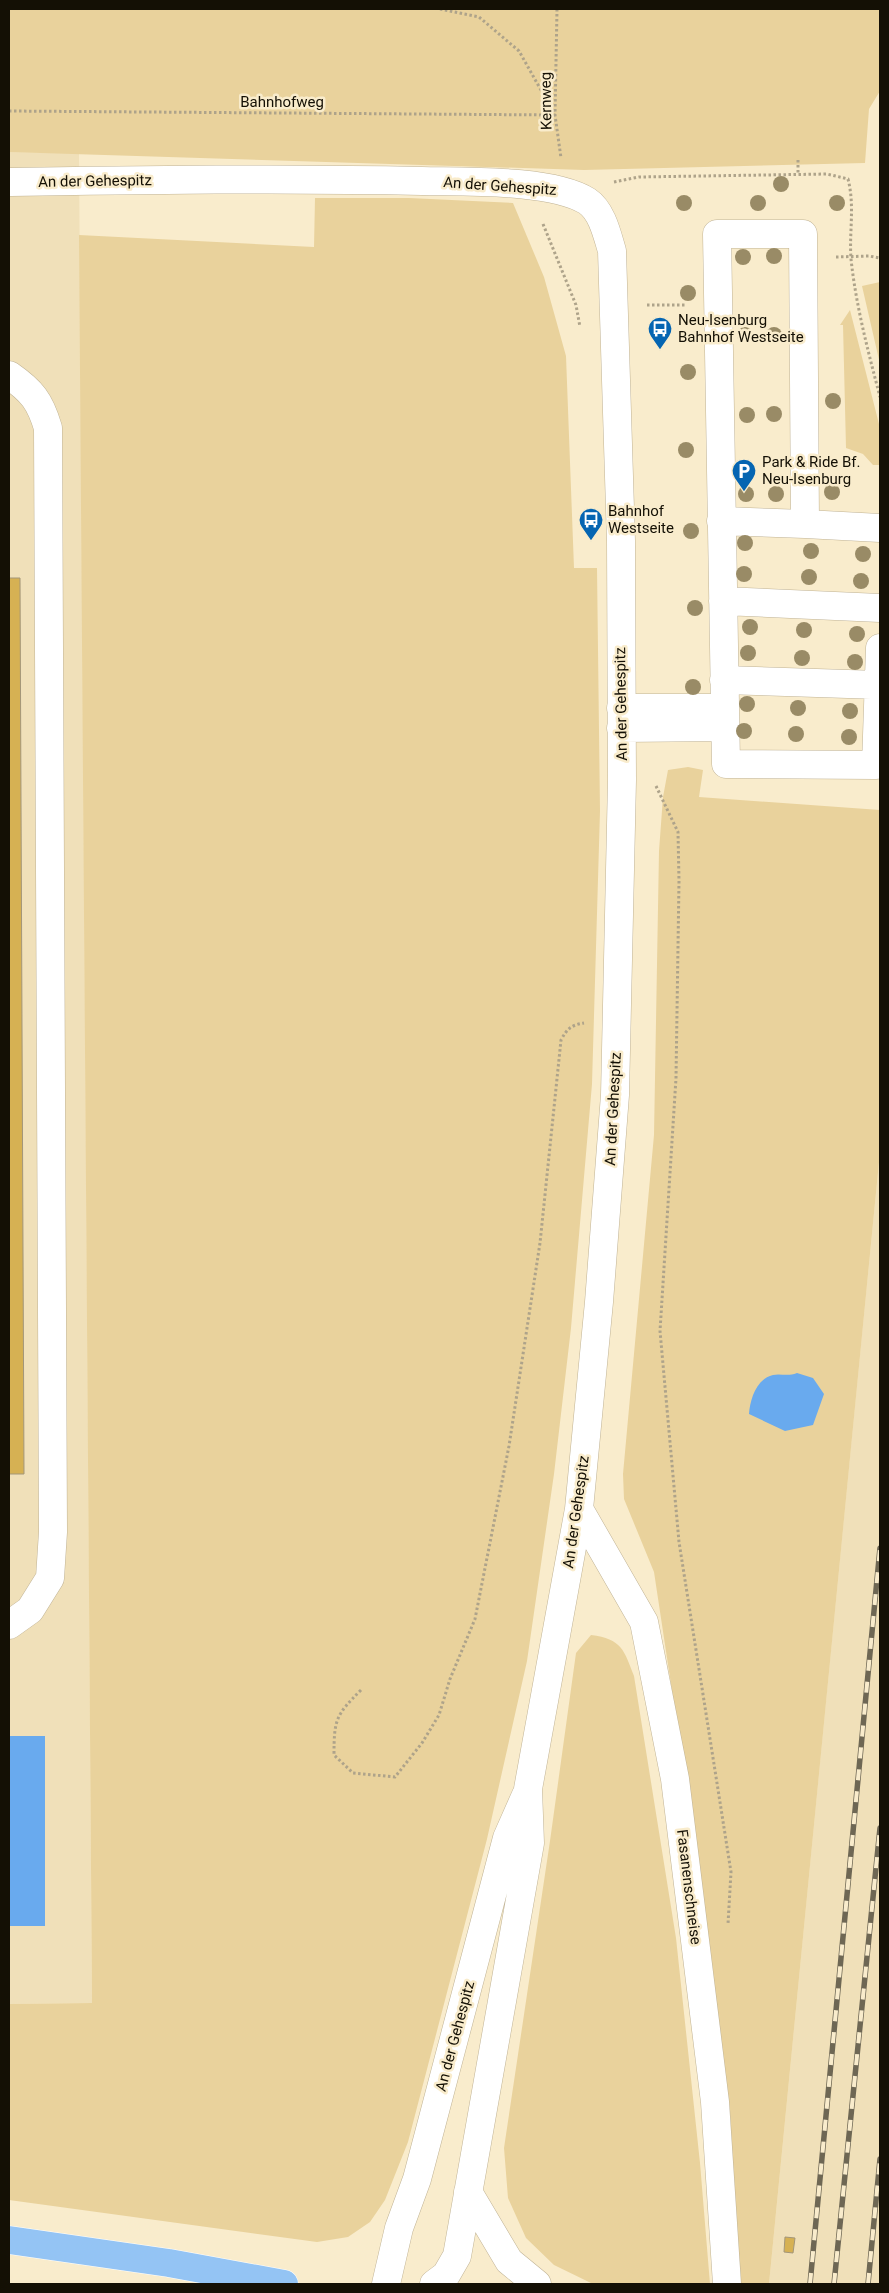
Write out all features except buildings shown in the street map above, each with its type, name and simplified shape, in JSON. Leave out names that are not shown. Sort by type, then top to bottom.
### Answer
[{"type":"main road","points":[[9,2240],[169,2263],[284,2284]]},
{"type":"street","name":"An der Gehespitz","points":[[9,182],[316,178],[514,185],[565,191],[588,202],[604,222],[612,251],[621,541],[622,780],[615,1095],[599,1302],[579,1509],[528,1789],[530,1844],[457,2256],[446,2275],[434,2284]]},
{"type":"street","points":[[805,524],[803,234],[717,234],[726,764],[876,765],[880,648]]},
{"type":"street","points":[[9,375],[28,388],[42,408],[48,428],[53,1532],[50,1578],[30,1610],[9,1625]]},
{"type":"street","points":[[721,521],[880,528]]},
{"type":"street","points":[[723,601],[880,608]]},
{"type":"street","points":[[724,680],[879,685]]},
{"type":"street","points":[[621,718],[725,717]]},
{"type":"street","name":"Fasanenschneise","points":[[579,1509],[644,1622],[675,1779],[715,2102],[727,2284]]},
{"type":"street","name":"An der Gehespitz","points":[[386,2284],[399,2228],[417,2179],[507,1838],[528,1789]]},
{"type":"street","points":[[468,2192],[509,2261],[537,2284]]},
{"type":"path","points":[[440,9],[480,17],[519,51],[555,116]]},
{"type":"path","name":"Kernweg","points":[[557,9],[555,116],[565,191]]},
{"type":"path","name":"Bahnhofweg","points":[[9,111],[555,116]]},
{"type":"path","points":[[798,160],[798,175]]},
{"type":"path","points":[[565,191],[639,177],[828,174],[848,179],[852,196],[851,256],[857,308],[880,397]]},
{"type":"path","points":[[543,224],[576,306],[581,336]]},
{"type":"path","points":[[832,257],[880,258]]},
{"type":"path","points":[[622,780],[654,780],[678,832],[676,1078],[660,1331],[679,1542],[731,1872],[727,1930]]},
{"type":"path","points":[[361,1690],[341,1709],[334,1727],[334,1755],[353,1774],[395,1777],[422,1743],[438,1715],[450,1679],[475,1619],[509,1446],[538,1253],[561,1040],[566,1030],[575,1024],[586,1023]]},
{"type":"shaded area","points":[[9,9],[880,9],[880,91],[869,109],[865,163],[584,170],[9,152]]},
{"type":"shaded area","points":[[9,152],[79,153],[92,2003],[9,2004]]},
{"type":"shaded area","points":[[315,198],[409,198],[513,203],[544,277],[566,356],[574,568],[597,568],[600,811],[592,1084],[571,1328],[554,1474],[527,1661],[487,1839],[408,2142],[385,2200],[370,2222],[348,2237],[317,2242],[9,2200],[9,2004],[92,2003],[79,235],[314,247]]},
{"type":"shaded area","points":[[880,282],[880,364],[862,286]]},
{"type":"shaded area","points":[[850,310],[880,428],[880,465],[873,465],[863,454],[846,448],[843,325],[840,325]]},
{"type":"shaded area","points":[[688,767],[703,770],[699,797],[880,810],[880,1152],[769,2284],[738,2284],[730,2112],[692,1823],[654,1572],[624,1499],[623,1474],[654,1135],[659,851],[663,797],[668,770]]},
{"type":"shaded area","points":[[880,1152],[880,2284],[769,2284],[854,1416]]},
{"type":"shaded area","points":[[591,1635],[609,1639],[616,1643],[624,1653],[634,1676],[676,1938],[700,2163],[710,2284],[593,2284],[554,2265],[526,2238],[508,2198],[504,2148],[576,1653]]},
{"type":"water","points":[[797,1373],[813,1378],[824,1394],[813,1425],[785,1431],[749,1414],[755,1391],[762,1381],[773,1375]]},
{"type":"water","points":[[9,1736],[45,1736],[45,1926],[9,1926]]},
{"type":"railway","points":[[810,2284],[880,1548]]},
{"type":"railway","points":[[834,2284],[880,1828]]},
{"type":"railway","points":[[868,2284],[880,2159]]},
{"type":"place","name":"Neu-Isenburg Bahnhof Westseite","points":[[660,350]]},
{"type":"place","name":"Park & Ride Bf. Neu-Isenburg","points":[[744,492]]},
{"type":"place","name":"Bahnhof Westseite","points":[[591,541]]}]
